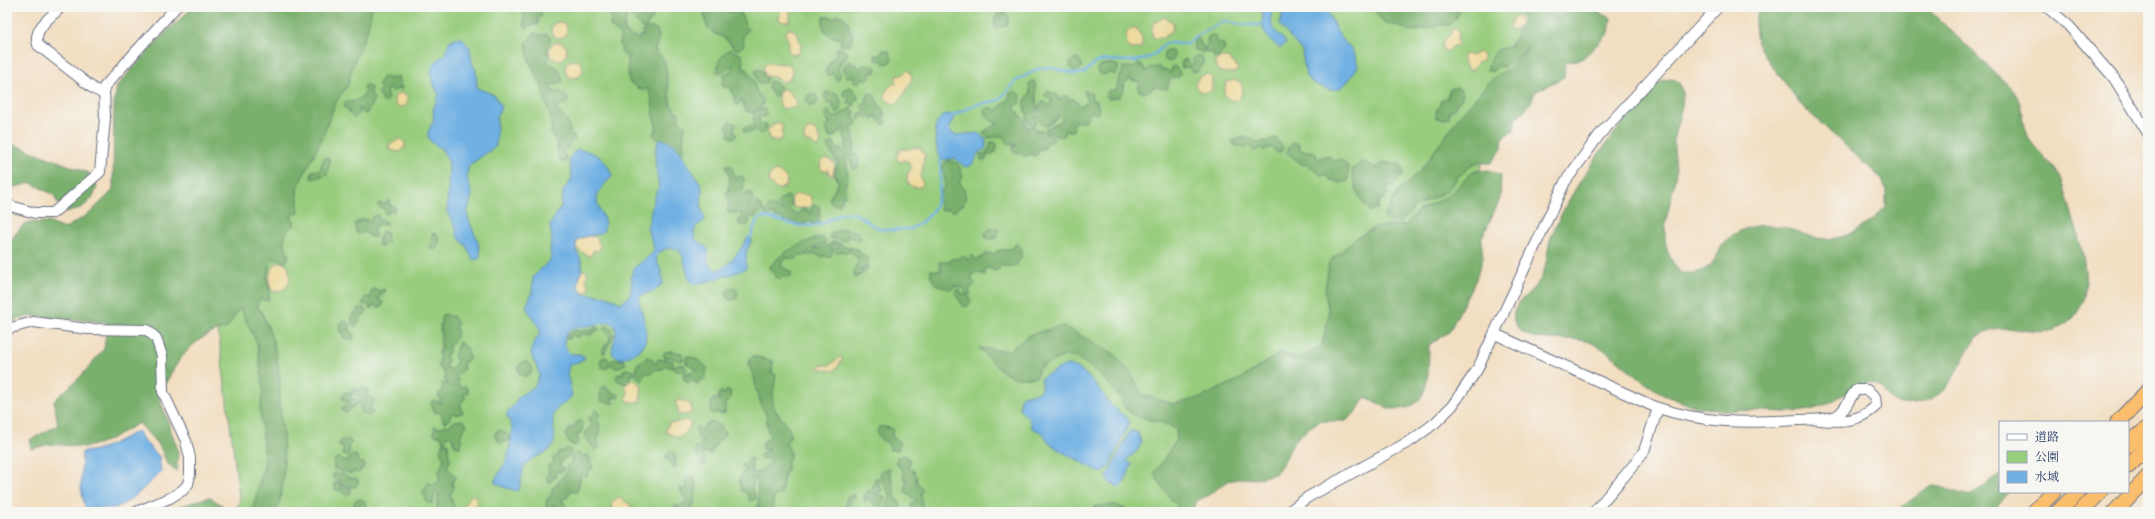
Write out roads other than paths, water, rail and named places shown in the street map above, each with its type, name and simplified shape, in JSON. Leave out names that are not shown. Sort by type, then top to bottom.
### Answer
[{"type":"highway","points":[[2119,421],[2148,391]]},
{"type":"highway","points":[[2129,445],[2146,439]]},
{"type":"highway","points":[[2129,464],[2146,439]]},
{"type":"highway","points":[[2115,512],[2148,477]]},
{"type":"highway","points":[[2034,512],[2052,493]]},
{"type":"highway","points":[[2058,512],[2077,493]]},
{"type":"highway","points":[[2080,512],[2099,493]]},
{"type":"street","points":[[61,7],[40,29],[36,39],[38,45],[94,89],[104,94]]},
{"type":"street","points":[[7,205],[34,212],[53,213],[99,174],[102,156],[104,87],[176,7]]},
{"type":"street","points":[[1288,512],[1308,497],[1412,440],[1435,423],[1463,392],[1478,370],[1565,182],[1600,134],[1718,7]]},
{"type":"street","points":[[2047,7],[2069,26],[2114,78],[2148,133]]},
{"type":"street","points":[[7,328],[33,322],[101,330],[147,330],[156,338],[162,356],[163,392],[186,441],[190,458],[190,474],[188,484],[183,490],[170,498],[136,512]]},
{"type":"street","points":[[1495,334],[1658,408],[1679,414],[1729,422],[1834,421],[1862,417],[1876,406],[1875,397],[1867,390],[1856,390],[1849,398],[1844,410],[1836,416],[1819,420]]},
{"type":"street","points":[[1594,512],[1632,468],[1644,451],[1658,408]]},
{"type":"water","points":[[1263,7],[1273,7],[1271,24],[1286,43],[1280,48],[1269,38],[1264,30]]},
{"type":"water","points":[[1284,7],[1325,7],[1339,35],[1354,53],[1358,66],[1349,80],[1339,89],[1330,90],[1315,84],[1306,77],[1302,51],[1280,25]]},
{"type":"water","points":[[455,38],[462,38],[470,48],[472,63],[476,71],[477,88],[494,95],[501,106],[497,117],[496,146],[468,166],[467,178],[472,195],[467,214],[480,252],[480,258],[473,260],[467,247],[457,236],[456,228],[447,212],[449,163],[442,149],[431,142],[428,137],[428,132],[434,120],[433,110],[439,94],[431,77],[432,67],[445,55],[449,42]]},
{"type":"water","points":[[950,114],[954,117],[949,127],[950,132],[955,135],[978,133],[986,140],[986,148],[977,154],[974,163],[970,166],[965,167],[955,158],[943,160],[938,155],[935,136],[936,125],[943,116]]},
{"type":"water","points":[[662,139],[677,147],[702,186],[701,208],[705,219],[695,228],[694,234],[695,239],[708,249],[709,264],[714,269],[719,269],[725,266],[731,261],[748,237],[752,239],[746,252],[746,268],[721,278],[694,284],[690,279],[680,252],[676,248],[669,248],[659,252],[656,259],[661,271],[663,283],[654,291],[640,296],[639,298],[646,336],[643,347],[622,359],[613,355],[612,351],[616,329],[610,322],[571,329],[566,335],[564,341],[567,351],[570,354],[579,354],[585,357],[583,360],[569,365],[567,374],[572,395],[555,411],[553,422],[553,445],[548,451],[525,465],[522,472],[520,486],[517,491],[497,484],[495,483],[495,480],[507,460],[511,441],[512,427],[507,415],[508,411],[514,405],[518,397],[535,386],[540,375],[531,354],[533,344],[540,334],[540,329],[526,307],[532,293],[533,277],[551,259],[550,250],[552,239],[550,225],[561,207],[563,191],[572,179],[569,158],[577,149],[589,152],[603,160],[610,169],[612,175],[597,196],[599,207],[605,223],[603,232],[579,239],[576,244],[576,250],[582,262],[582,269],[578,283],[583,294],[607,296],[620,303],[629,297],[634,268],[653,253],[654,247],[647,228],[654,198],[659,188],[655,157],[657,145],[659,140]]},
{"type":"water","points":[[1066,365],[1073,366],[1086,375],[1098,387],[1112,406],[1129,420],[1109,467],[1101,473],[1049,443],[1043,433],[1032,428],[1029,418],[1020,410],[1020,399],[1023,395],[1040,391],[1041,378]]},
{"type":"water","points":[[1130,430],[1138,433],[1141,443],[1137,451],[1127,459],[1128,462],[1132,464],[1124,483],[1118,488],[1114,483],[1112,485],[1107,479]]},
{"type":"water","points":[[138,431],[144,441],[159,456],[161,471],[139,492],[120,506],[114,508],[85,508],[81,488],[82,452],[97,450]]},
{"type":"waterway","points":[[952,116],[975,105],[999,100],[1016,81],[1038,69],[1048,67],[1077,74],[1085,72],[1095,63],[1104,60],[1134,61],[1146,59],[1155,54],[1166,43],[1187,44],[1196,36],[1224,21],[1238,24],[1262,25]]},
{"type":"waterway","points":[[750,238],[756,222],[762,217],[795,225],[808,226],[821,224],[840,214],[852,213],[877,228],[889,230],[911,229],[922,222],[929,215],[938,200],[941,159]]}]
